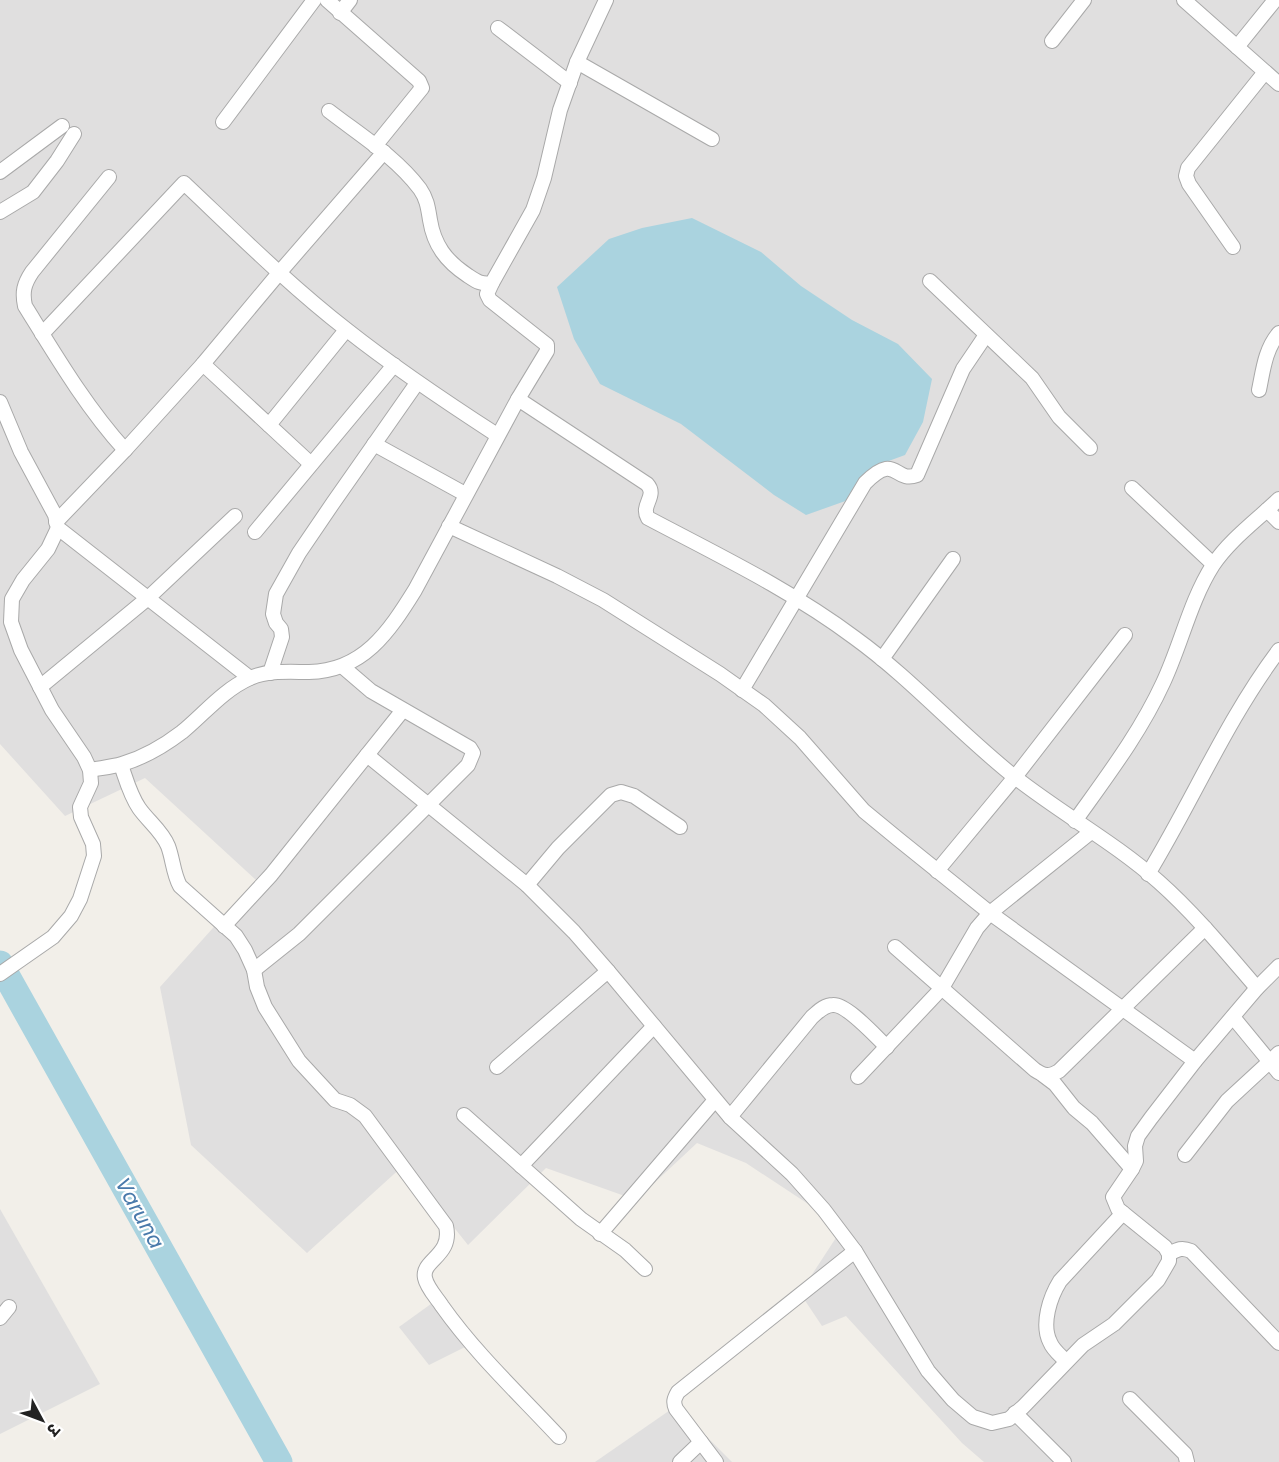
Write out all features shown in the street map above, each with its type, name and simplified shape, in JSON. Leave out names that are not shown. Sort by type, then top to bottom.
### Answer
[{"type":"street","points":[[223,122],[314,0]]},
{"type":"street","points":[[0,974],[52,937],[71,916],[80,899],[94,856],[93,844],[81,817],[80,807],[91,783],[90,770],[84,757],[52,710],[21,650],[10,622],[12,599],[22,580],[48,549],[57,525],[203,364],[379,149],[422,88],[419,81],[327,0]]},
{"type":"street","points":[[340,13],[350,0]]},
{"type":"street","points":[[90,770],[121,765],[161,746],[182,732],[206,709],[250,678],[270,673],[319,672],[343,667],[364,654],[398,618],[497,435],[547,351],[547,345],[490,300],[487,294],[532,210],[544,178],[560,110],[577,62],[606,0]]},
{"type":"street","points":[[1052,41],[1084,0]]},
{"type":"street","points":[[1184,0],[1279,84]]},
{"type":"street","points":[[1238,47],[1275,0]]},
{"type":"street","points":[[498,28],[570,83]]},
{"type":"street","points":[[577,62],[711,139]]},
{"type":"street","points":[[1233,247],[1189,184],[1186,176],[1188,168],[1265,72]]},
{"type":"street","points":[[328,111],[379,149],[420,189],[428,204],[432,229],[444,256],[453,266],[478,283],[492,283]]},
{"type":"street","points":[[0,172],[62,126]]},
{"type":"street","points":[[0,212],[33,192],[74,135]]},
{"type":"street","points":[[109,177],[26,282],[22,294],[25,306],[42,334],[105,428],[125,450]]},
{"type":"street","points":[[42,334],[184,183],[279,273],[346,330],[417,383],[497,435]]},
{"type":"street","points":[[930,281],[1032,378],[1059,417],[1090,448]]},
{"type":"street","points":[[269,425],[346,330]]},
{"type":"street","points":[[1259,390],[1267,355],[1272,341],[1279,333]]},
{"type":"street","points":[[742,690],[865,483],[881,469],[890,468],[905,476],[917,475],[963,369],[986,334]]},
{"type":"street","points":[[203,364],[311,464]]},
{"type":"street","points":[[255,532],[394,364]]},
{"type":"street","points":[[270,673],[282,637],[281,629],[273,614],[276,594],[299,553],[417,383]]},
{"type":"street","points":[[518,399],[647,484],[652,494],[645,508],[648,518],[797,597],[905,677],[1015,777],[1158,881],[1205,928],[1257,988]]},
{"type":"street","points":[[0,402],[21,452],[57,525],[250,678]]},
{"type":"street","points":[[374,444],[465,494]]},
{"type":"street","points":[[1132,488],[1213,564]]},
{"type":"street","points":[[1075,821],[1136,734],[1164,682],[1201,588],[1213,564],[1236,537],[1279,499]]},
{"type":"street","points":[[1267,510],[1279,522]]},
{"type":"street","points":[[40,687],[148,598],[235,516]]},
{"type":"street","points":[[449,526],[603,600],[764,705],[800,738],[864,811],[990,913],[1195,1061]]},
{"type":"street","points":[[882,659],[953,559]]},
{"type":"street","points":[[938,871],[1015,777],[1125,635]]},
{"type":"street","points":[[1148,874],[1178,824],[1244,702],[1279,650]]},
{"type":"street","points":[[254,970],[299,934],[468,765],[474,753],[470,748],[370,691],[343,667]]},
{"type":"street","points":[[224,926],[257,891],[403,710]]},
{"type":"street","points":[[367,755],[527,885],[608,970],[730,1117],[792,1174],[824,1209],[855,1251],[928,1371],[953,1400],[973,1417],[992,1423],[1009,1419],[1083,1345],[1129,1311],[1165,1270],[1170,1261],[1165,1247],[1124,1213],[1114,1203],[1113,1197],[1136,1161],[1135,1146],[1138,1136],[1195,1061],[1257,988],[1279,966]]},
{"type":"street","points":[[121,765],[139,808],[162,834],[168,846],[174,875],[180,886],[236,936],[254,970],[257,987],[265,1007],[299,1061],[335,1100],[350,1105],[365,1116],[446,1226],[448,1237],[446,1245],[424,1274],[429,1286],[478,1353],[559,1437]]},
{"type":"street","points":[[527,885],[558,848],[611,795],[621,792],[634,796],[680,827]]},
{"type":"street","points":[[858,1077],[942,988],[976,928],[990,913],[1091,832]]},
{"type":"street","points":[[1043,1076],[1052,1076],[1059,1071],[1205,928]]},
{"type":"street","points":[[895,947],[1054,1084],[1132,1168]]},
{"type":"street","points":[[497,1067],[608,970]]},
{"type":"street","points":[[730,1117],[812,1017],[825,1007],[835,1004],[845,1008],[887,1047]]},
{"type":"street","points":[[1185,1155],[1227,1101],[1276,1063],[1233,1017]]},
{"type":"street","points":[[521,1166],[654,1026]]},
{"type":"street","points":[[600,1234],[715,1100]]},
{"type":"street","points":[[464,1115],[600,1234],[624,1250],[645,1269]]},
{"type":"street","points":[[1066,1361],[1049,1342],[1047,1331],[1053,1292],[1060,1281],[1124,1213]]},
{"type":"street","points":[[1169,1254],[1178,1248],[1191,1251],[1279,1343]]},
{"type":"street","points":[[716,1462],[676,1409],[674,1403],[678,1392],[855,1251]]},
{"type":"street","points":[[1130,1399],[1185,1454],[1187,1462]]},
{"type":"street","points":[[1015,1413],[1064,1462]]},
{"type":"street","points":[[680,1462],[701,1442]]},
{"type":"shaded area","points":[[0,0],[1279,0],[1279,1462],[984,1462],[962,1443],[846,1316],[822,1326],[800,1293],[843,1227],[746,1163],[697,1143],[636,1200],[546,1168],[468,1245],[404,1165],[307,1253],[191,1145],[160,987],[256,880],[145,778],[65,816],[0,744]]},
{"type":"shaded area","points":[[0,1209],[100,1384],[0,1434]]},
{"type":"shaded area","points":[[442,1296],[473,1343],[429,1365],[399,1327]]},
{"type":"shaded area","points":[[676,1406],[732,1462],[595,1462]]},
{"type":"water","points":[[692,218],[761,252],[801,286],[852,320],[898,344],[932,379],[923,422],[905,455],[875,466],[851,499],[806,515],[774,495],[681,424],[600,384],[574,339],[557,287],[609,239],[642,228]]},
{"type":"waterway","name":"Varuna","points":[[0,964],[279,1462]]}]
